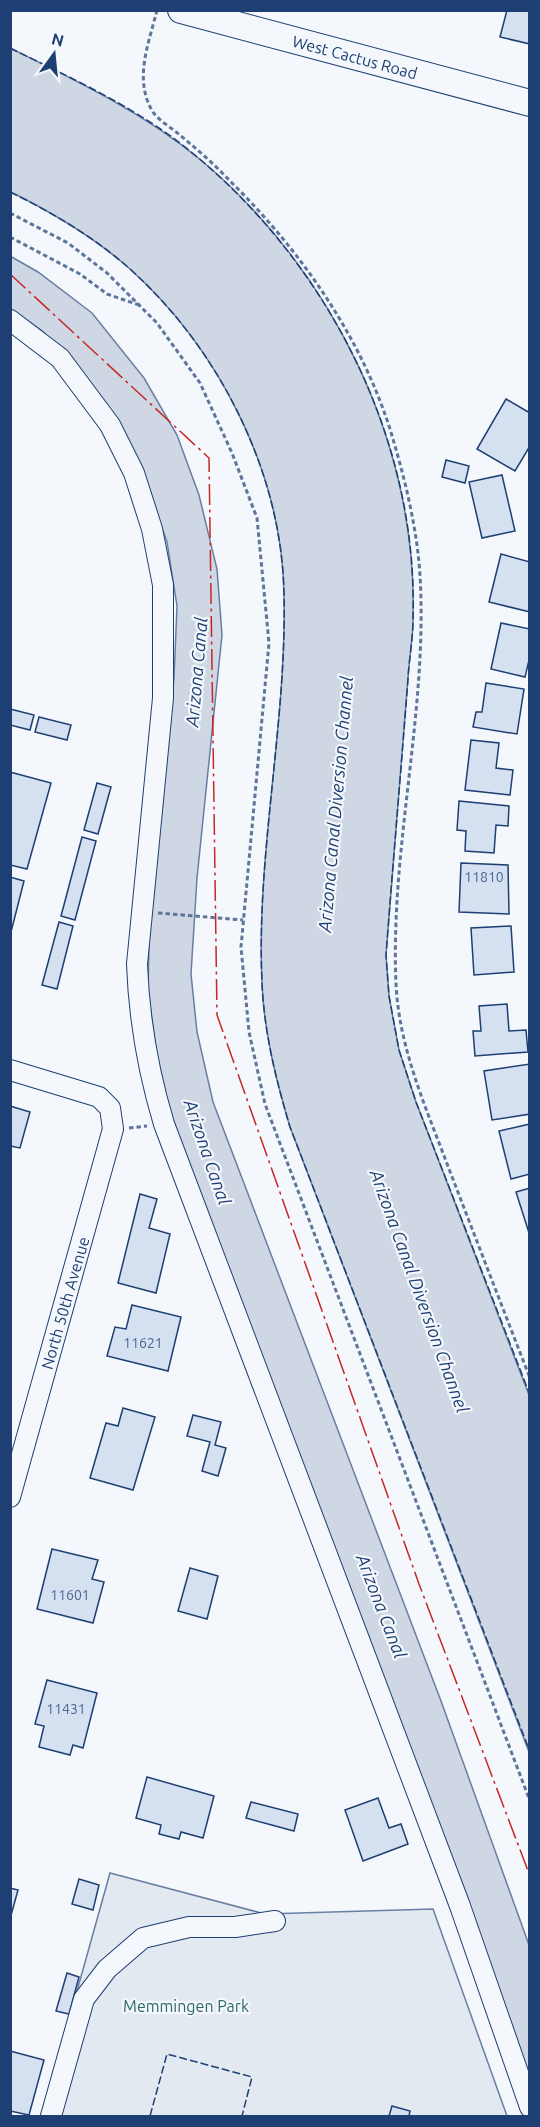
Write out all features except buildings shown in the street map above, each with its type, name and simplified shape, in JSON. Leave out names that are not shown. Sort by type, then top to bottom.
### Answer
[{"type":"main road","name":"West Cactus Road","points":[[182,10],[530,104]]},
{"type":"street","points":[[10,320],[60,358],[110,425],[134,473],[152,529],[163,585],[165,662],[160,734],[137,944],[139,1005],[153,1086],[164,1124],[460,1906],[530,2107]]},
{"type":"street","name":"North 50th Avenue","points":[[10,1070],[99,1097],[110,1108],[113,1129],[10,1497]]},
{"type":"street","points":[[51,2116],[84,1999],[107,1969],[143,1938],[189,1927],[235,1927],[275,1921]]},
{"type":"path","points":[[157,10],[143,71],[144,87],[154,114],[237,187],[295,253],[333,307],[361,360],[389,428],[409,505],[420,571],[421,618],[400,861],[396,986],[400,1013],[416,1083],[530,1378]]},
{"type":"path","points":[[10,213],[68,243],[107,273],[143,307],[200,383],[232,453],[257,518],[269,643],[241,947],[244,1000],[265,1104],[530,1801]]},
{"type":"path","points":[[10,237],[80,274],[107,294],[143,307]]},
{"type":"path","points":[[142,911],[243,920]]},
{"type":"path","points":[[113,1129],[164,1124]]},
{"type":"green space","name":"Memmingen Park","points":[[110,1873],[265,1914],[433,1909],[507,2116],[42,2116]]},
{"type":"water","name":"Arizona Canal Diversion Channel","points":[[10,48],[109,99],[157,128],[202,161],[249,205],[291,255],[328,309],[358,366],[383,427],[401,490],[411,554],[413,619],[386,955],[389,996],[399,1050],[416,1102],[529,1395],[529,1752],[290,1127],[272,1056],[263,1001],[261,934],[267,837],[281,691],[284,594],[280,549],[272,503],[258,459],[240,416],[217,375],[191,337],[162,301],[130,269],[102,246],[58,217],[11,192]]},
{"type":"water","name":"Arizona Canal","points":[[10,256],[38,272],[92,313],[144,378],[177,435],[199,495],[217,569],[222,635],[197,878],[191,974],[197,1032],[213,1102],[441,1701],[529,1945],[529,2074],[396,1709],[171,1120],[157,1056],[148,991],[150,893],[174,678],[177,606],[167,542],[141,468],[70,357],[41,330],[11,309]]},
{"type":"fence","points":[[10,48],[93,89],[153,124],[225,182],[273,233],[315,289],[350,350],[378,414],[399,480],[410,549],[413,619],[386,955],[389,996],[399,1050],[416,1102],[530,1395]]},
{"type":"fence","points":[[10,192],[42,208],[102,246],[130,269],[162,301],[191,337],[217,375],[240,416],[258,459],[272,503],[280,549],[284,594],[281,691],[267,837],[261,934],[263,1001],[271,1056],[290,1127],[530,1752]]},
{"type":"fence","points":[[150,2116],[167,2054],[252,2077],[242,2116]]},
{"type":"power","points":[[10,274],[209,458],[217,1015],[419,1584],[530,1876]]}]
